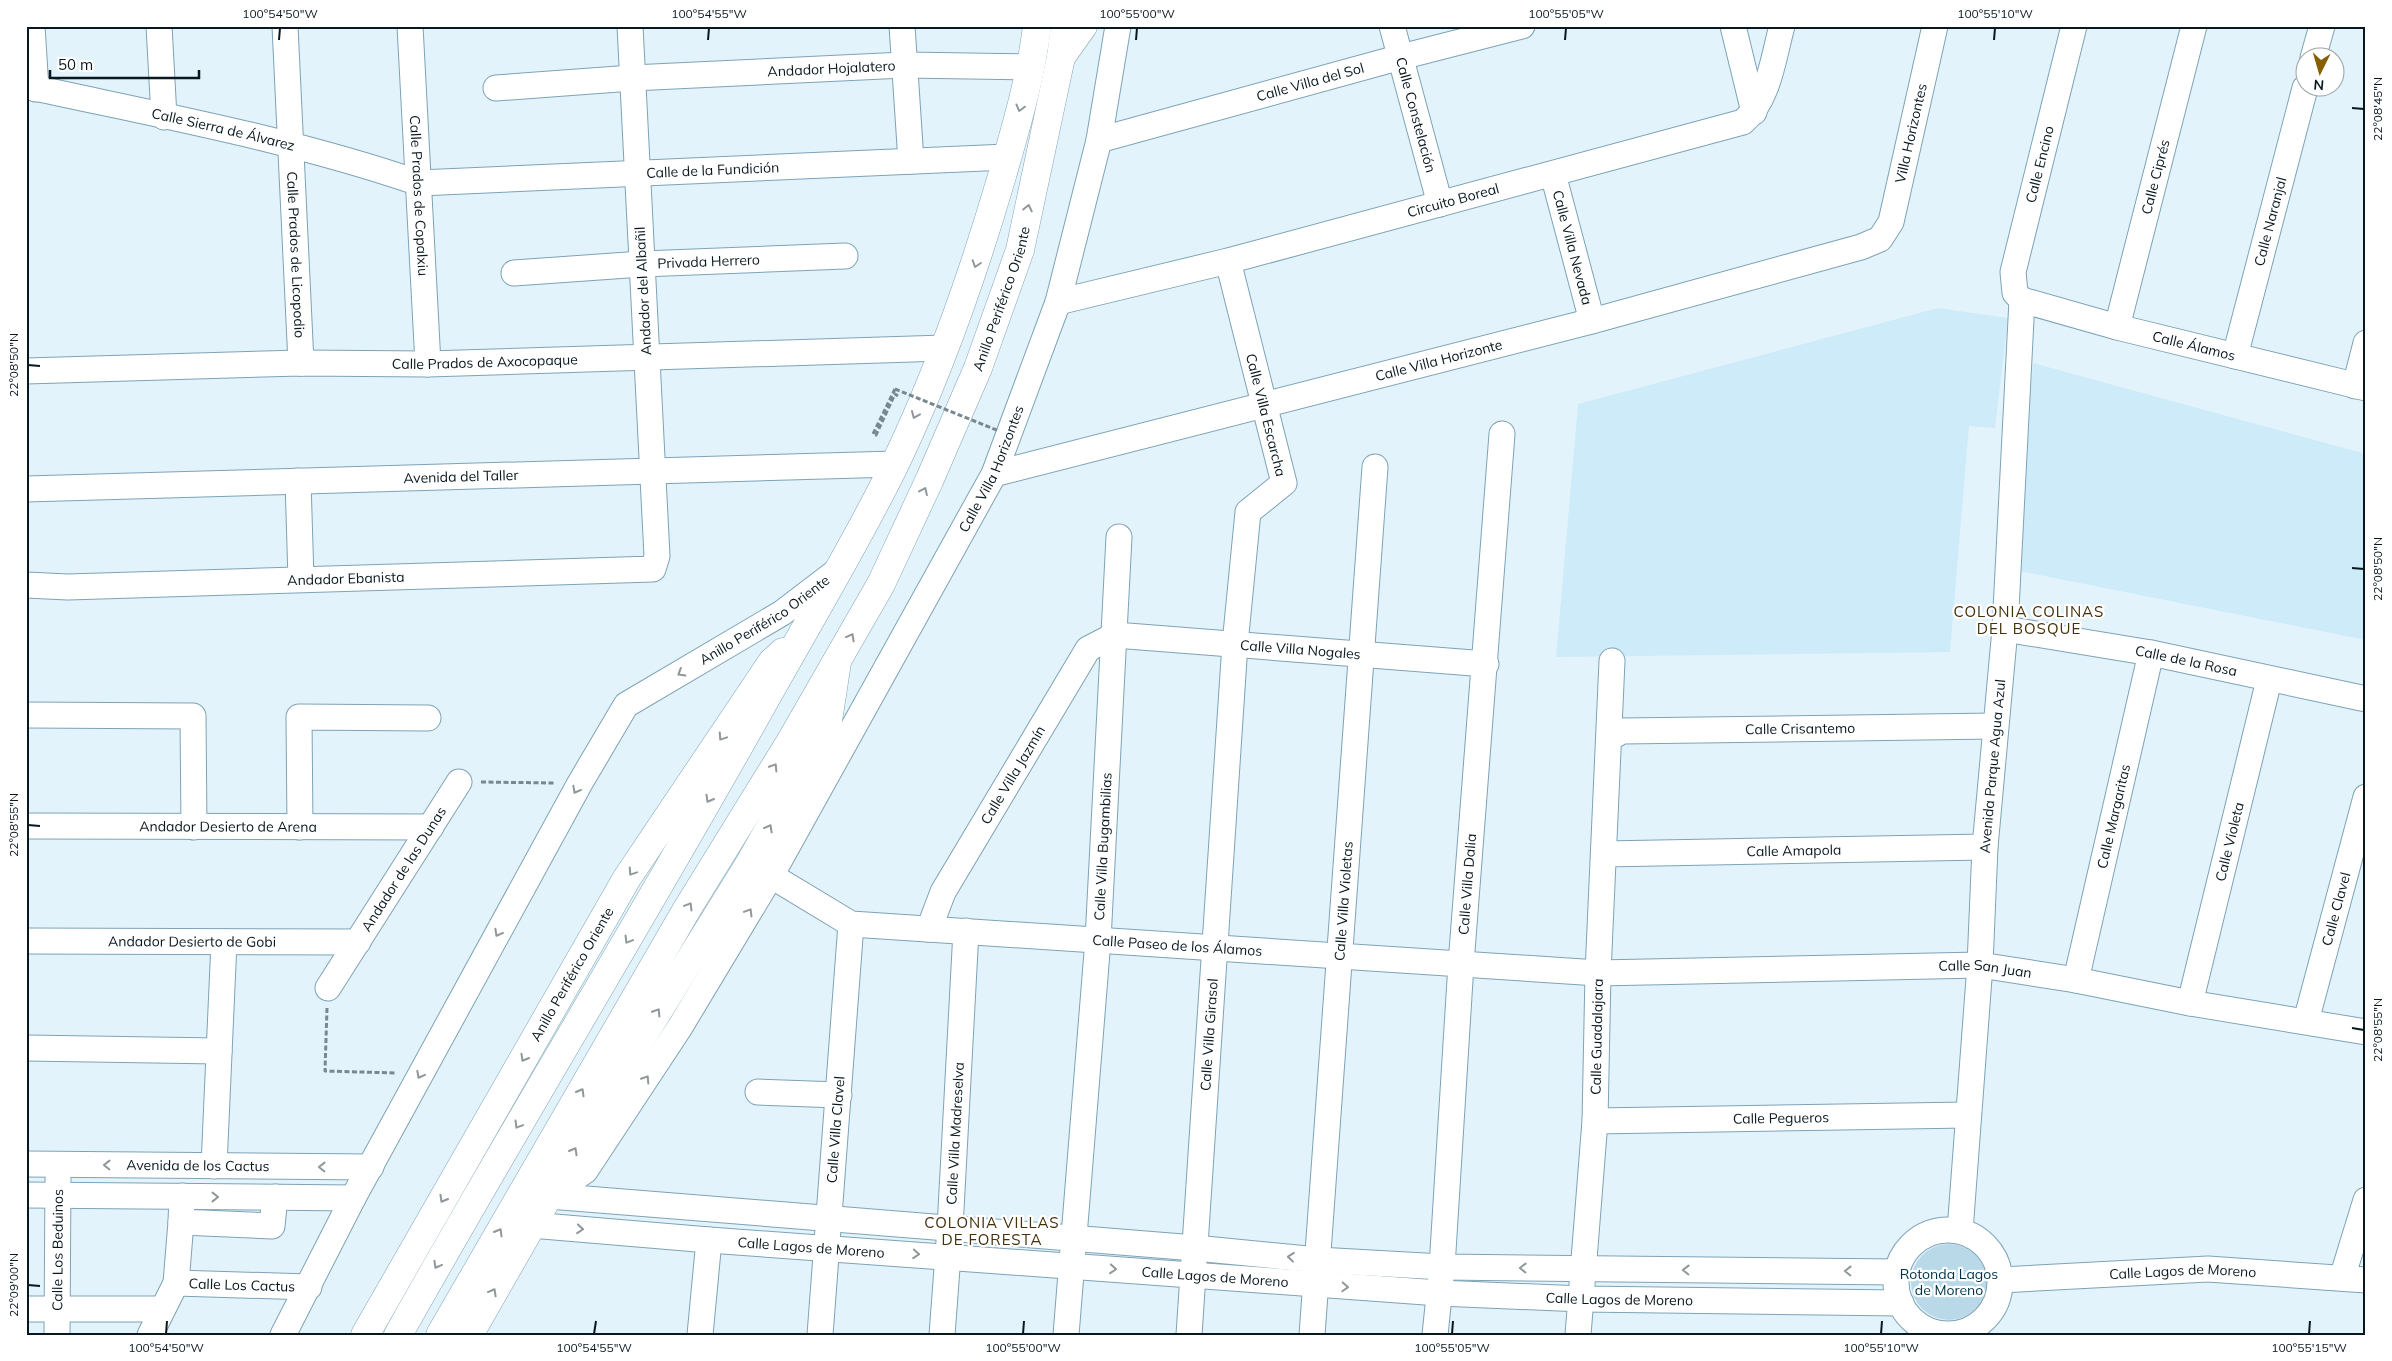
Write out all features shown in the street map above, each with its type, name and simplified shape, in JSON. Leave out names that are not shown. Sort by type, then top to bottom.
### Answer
[{"type":"main road","name":"Anillo Periférico Oriente","points":[[440,1335],[687,909],[837,662],[881,584],[929,481],[978,368],[1020,250],[1065,26]]},
{"type":"main road","name":"Anillo Periférico Oriente","points":[[1060,57],[1083,26]]},
{"type":"main road","name":"Anillo Periférico Oriente","points":[[398,1335],[482,1186],[650,901],[839,570],[895,464],[959,314],[982,244],[1007,157],[1033,42]]},
{"type":"main road","name":"Anillo Periférico Oriente","points":[[365,1335],[627,878],[772,662],[805,629]]},
{"type":"main road","name":"Anillo Periférico Oriente","points":[[470,1335],[611,1087],[761,868],[827,727],[837,662]]},
{"type":"main road","points":[[611,1087],[616,1030]]},
{"type":"street","points":[[31,88],[32,26]]},
{"type":"street","points":[[159,26],[164,117]]},
{"type":"street","name":"Calle Prados de Licopodio","points":[[285,26],[301,363]]},
{"type":"street","name":"Calle Prados de Copalxiu","points":[[410,26],[428,364]]},
{"type":"street","name":"Andador del Albañil","points":[[630,26],[657,556]]},
{"type":"street","points":[[902,26],[911,161]]},
{"type":"street","name":"Calle Villa Horizontes","points":[[548,1196],[585,1171],[680,1027],[761,868],[994,474],[1058,302],[1099,140],[1118,26]]},
{"type":"street","name":"Calle Constelación","points":[[1392,26],[1440,204]]},
{"type":"street","name":"Calle Villa del Sol","points":[[1099,140],[1401,57],[1522,26]]},
{"type":"street","points":[[1733,26],[1754,112]]},
{"type":"street","points":[[1754,112],[1762,98],[1782,26]]},
{"type":"street","name":"Villa Horizontes","points":[[1880,239],[1891,222],[1935,26]]},
{"type":"street","name":"Calle Encino","points":[[2022,300],[2015,293],[2013,272],[2074,26]]},
{"type":"street","name":"Calle Ciprés","points":[[2117,327],[2194,26]]},
{"type":"street","points":[[2316,48],[2322,26]]},
{"type":"street","name":"Andador Hojalatero","points":[[496,88],[632,78],[904,65],[1033,42]]},
{"type":"street","name":"Calle Sierra de Álvarez","points":[[31,88],[290,144],[352,160],[419,183]]},
{"type":"street","name":"Calle Naranjal","points":[[2235,356],[2303,98]]},
{"type":"street","name":"Circuito Boreal","points":[[1058,302],[1228,261],[1553,174],[1743,122],[1754,112]]},
{"type":"street","name":"Calle de la Fundición","points":[[419,183],[1007,157]]},
{"type":"street","name":"Calle Villa Nevada","points":[[1553,174],[1592,321]]},
{"type":"street","name":"Calle Villa Horizonte","points":[[994,474],[1592,321],[1861,247],[1880,239]]},
{"type":"street","name":"Privada Herrero","points":[[514,273],[642,264],[845,256]]},
{"type":"street","name":"Calle Villa Escarcha","points":[[1228,261],[1284,483],[1248,512],[1235,644]]},
{"type":"street","name":"Calle Álamos","points":[[2022,300],[2117,327],[2361,387]]},
{"type":"street","name":"Avenida Parque Agua Azul","points":[[1960,1231],[1967,1115],[1980,965],[1985,847],[2005,628],[2022,300]]},
{"type":"street","points":[[2361,387],[2366,343]]},
{"type":"street","name":"Calle Prados de Axocopaque","points":[[26,371],[301,363],[428,364],[944,348]]},
{"type":"street","name":"Calle Villa Dalia","points":[[1435,1335],[1442,1266],[1460,964],[1486,664],[1502,434]]},
{"type":"street","name":"Avenida del Taller","points":[[26,489],[895,464]]},
{"type":"street","name":"Calle Villa Violetas","points":[[1312,1335],[1375,467]]},
{"type":"street","points":[[298,481],[301,579]]},
{"type":"street","name":"Calle Villa Bugambilias","points":[[1066,1335],[1098,940],[1119,538]]},
{"type":"street","name":"Andador Ebanista","points":[[26,585],[68,587],[653,569],[657,556]]},
{"type":"street","name":"Anillo Periférico Oriente","points":[[283,1335],[353,1198],[580,783],[626,706],[782,613],[839,570]]},
{"type":"street","name":"Calle de la Rosa","points":[[2005,628],[2151,653],[2269,680],[2366,699]]},
{"type":"street","name":"Calle Villa Nogales","points":[[1115,634],[1486,664]]},
{"type":"street","name":"Calle Villa Jazmín","points":[[929,929],[943,892],[1088,649],[1115,634]]},
{"type":"street","name":"Calle Villa Girasol","points":[[1189,1335],[1235,644]]},
{"type":"street","name":"Calle Margaritas","points":[[2076,980],[2151,653]]},
{"type":"street","name":"Calle Guadalajara","points":[[1578,1335],[1595,1121],[1598,973],[1612,660]]},
{"type":"street","name":"Calle Violeta","points":[[2190,1003],[2269,680]]},
{"type":"street","points":[[26,715],[193,716],[194,827]]},
{"type":"street","points":[[300,827],[299,717],[428,718]]},
{"type":"street","name":"Calle Crisantemo","points":[[1610,738],[1622,731],[1995,726]]},
{"type":"street","name":"Andador de las Dunas","points":[[328,988],[459,782]]},
{"type":"street","name":"Calle Clavel","points":[[2306,1021],[2366,797]]},
{"type":"street","name":"Andador Desierto de Arena","points":[[26,826],[431,827]]},
{"type":"street","name":"Calle Amapola","points":[[1604,854],[1985,847]]},
{"type":"street","name":"Calle Paseo de los Álamos","points":[[761,868],[851,924],[1598,973]]},
{"type":"street","name":"Calle Villa Clavel","points":[[820,1335],[851,924]]},
{"type":"street","name":"Calle Villa Madreselva","points":[[942,1335],[950,1228],[966,931]]},
{"type":"street","name":"Andador Desierto de Gobi","points":[[26,941],[358,942]]},
{"type":"street","points":[[214,1166],[224,942]]},
{"type":"street","name":"Calle San Juan","points":[[1598,973],[1980,965],[2076,980],[2190,1003],[2366,1032]]},
{"type":"street","points":[[26,1048],[220,1051]]},
{"type":"street","points":[[758,1092],[838,1095]]},
{"type":"street","name":"Calle Pegueros","points":[[1595,1121],[1967,1115]]},
{"type":"street","name":"Avenida de los Cactus","points":[[26,1164],[371,1168]]},
{"type":"street","name":"Calle Los Beduinos","points":[[58,1164],[58,1335]]},
{"type":"street","points":[[26,1195],[353,1198]]},
{"type":"street","points":[[150,1335],[176,1283],[182,1196]]},
{"type":"street","name":"Calle Lagos de Moreno","points":[[548,1196],[586,1197],[1318,1260],[1442,1266],[1582,1269],[1897,1272]]},
{"type":"street","points":[[181,1222],[272,1226],[275,1197]]},
{"type":"street","points":[[2354,1279],[2366,1200]]},
{"type":"street","name":"Calle Lagos de Moreno","points":[[531,1225],[708,1240],[1439,1293],[1582,1299],[1901,1303]]},
{"type":"street","points":[[1943,1230],[1960,1231],[1976,1237],[1988,1248],[1997,1263],[2000,1280],[1998,1297],[1991,1312],[1978,1324],[1963,1332],[1945,1334],[1932,1331],[1908,1315],[1901,1303],[1896,1288],[1897,1272],[1903,1256],[1913,1244],[1927,1234],[1943,1230]]},
{"type":"street","points":[[700,1335],[708,1240]]},
{"type":"street","name":"Calle Lagos de Moreno","points":[[2000,1280],[2208,1269],[2354,1279]]},
{"type":"street","name":"Calle Los Cactus","points":[[176,1283],[309,1287]]},
{"type":"street","points":[[26,1309],[162,1309]]},
{"type":"path","points":[[867,465],[899,395],[895,394],[876,435],[873,434],[895,389],[998,431]]},
{"type":"path","points":[[459,782],[580,783]]},
{"type":"path","points":[[328,988],[325,1071],[421,1074]]},
{"type":"shaded area","points":[[1938,308],[2008,318],[1995,428],[1969,426],[1950,652],[1556,657],[1578,404]]},
{"type":"shaded area","points":[[2033,363],[2366,454],[2366,640],[2015,570]]},
{"type":"green space","name":"Rotonda Lagos de Moreno","points":[[1949,1244],[1964,1247],[1976,1255],[1984,1267],[1987,1282],[1984,1297],[1976,1309],[1964,1317],[1949,1320],[1934,1317],[1922,1309],[1914,1297],[1911,1282],[1914,1267],[1922,1255],[1934,1247]]},
{"type":"district","name":"COLONIA COLINAS DEL BOSQUE","points":[[2029,620]]},
{"type":"district","name":"COLONIA VILLAS DE FORESTA","points":[[992,1230]]}]
